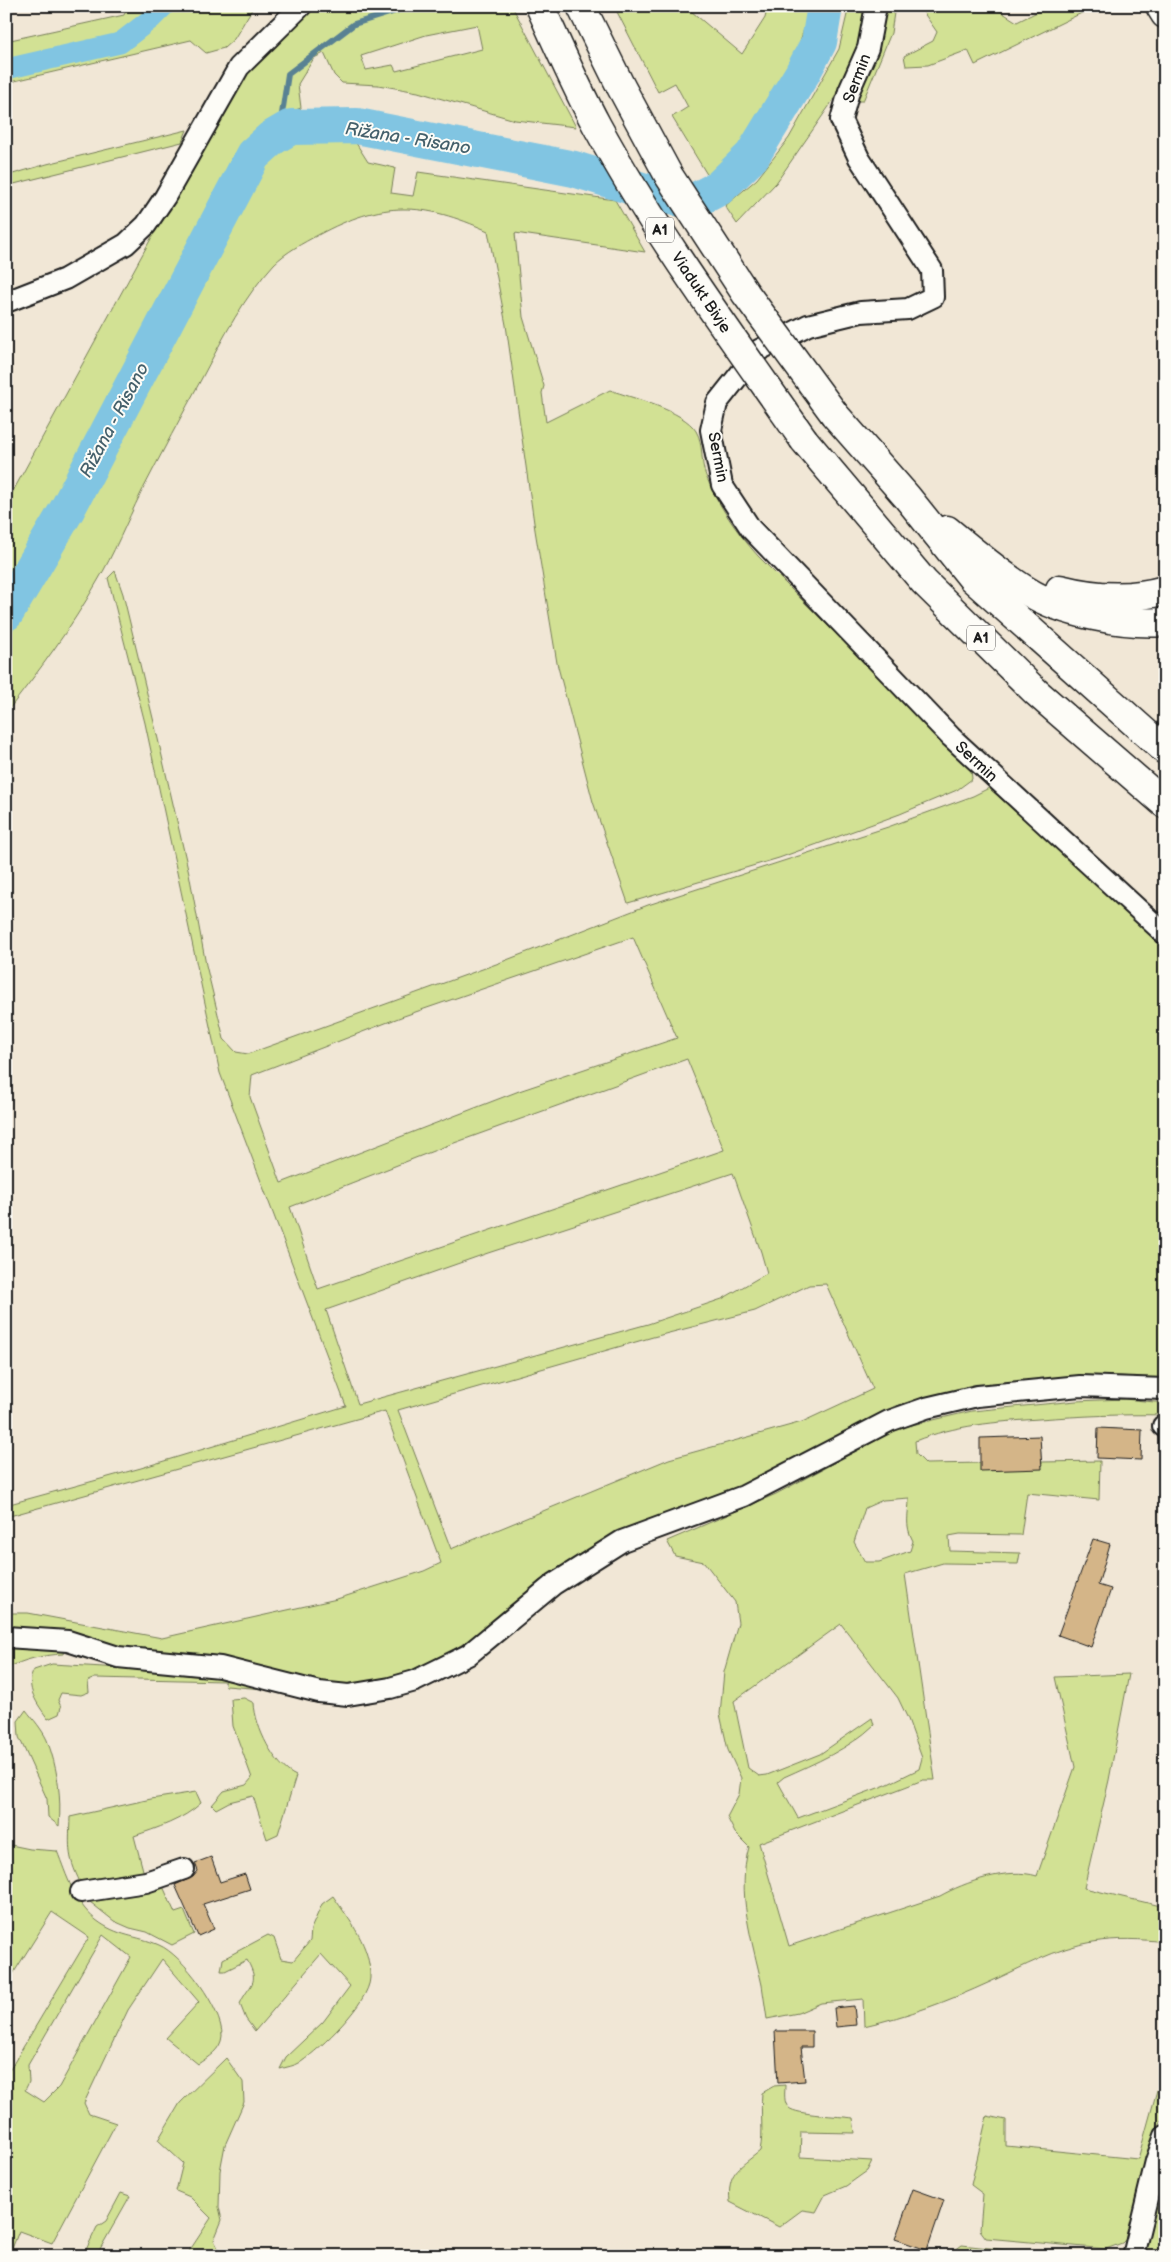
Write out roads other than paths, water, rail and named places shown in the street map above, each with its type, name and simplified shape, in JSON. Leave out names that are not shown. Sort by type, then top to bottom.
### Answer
[{"type":"highway","name":"Viadukt Bivje","points":[[540,6],[597,126],[649,213],[709,304],[804,440],[924,582],[1036,692],[1161,803]]},
{"type":"highway","name":"A1","points":[[580,6],[669,176],[746,294],[835,415],[907,497],[972,578],[1165,750]]},
{"type":"highway","points":[[1160,6],[1165,14]]},
{"type":"highway","points":[[907,497],[1027,592],[1071,610],[1110,619],[1165,622]]},
{"type":"highway","points":[[954,536],[1048,586],[1089,596],[1127,597],[1165,590]]},
{"type":"street","points":[[6,302],[65,279],[126,244],[146,225],[165,197],[239,68],[301,6]]},
{"type":"street","name":"Sermin","points":[[876,6],[868,48],[849,91],[841,120],[859,158],[932,270],[933,297],[908,309],[861,312],[808,325],[760,350],[717,403],[711,430],[722,484],[751,529],[951,737],[1165,934]]},
{"type":"street","points":[[6,1637],[68,1641],[118,1657],[220,1667],[319,1692],[348,1695],[390,1688],[415,1681],[468,1655],[554,1584],[622,1541],[744,1496],[889,1421],[926,1408],[977,1396],[1080,1386],[1165,1389]]},
{"type":"street","points":[[81,1892],[146,1882],[184,1869]]},
{"type":"street","points":[[1133,2256],[1156,2161],[1165,2136]]},
{"type":"waterway","points":[[141,6],[151,19]]},
{"type":"waterway","points":[[6,69],[120,43],[151,19],[164,6]]},
{"type":"waterway","points":[[279,134],[288,74],[354,24],[412,6]]},
{"type":"waterway","name":"Rižana - Risano","points":[[6,613],[68,508],[253,155],[272,138],[291,127],[357,126],[574,169],[658,195],[694,201],[719,188],[752,156],[802,74],[819,42],[825,6]]}]
